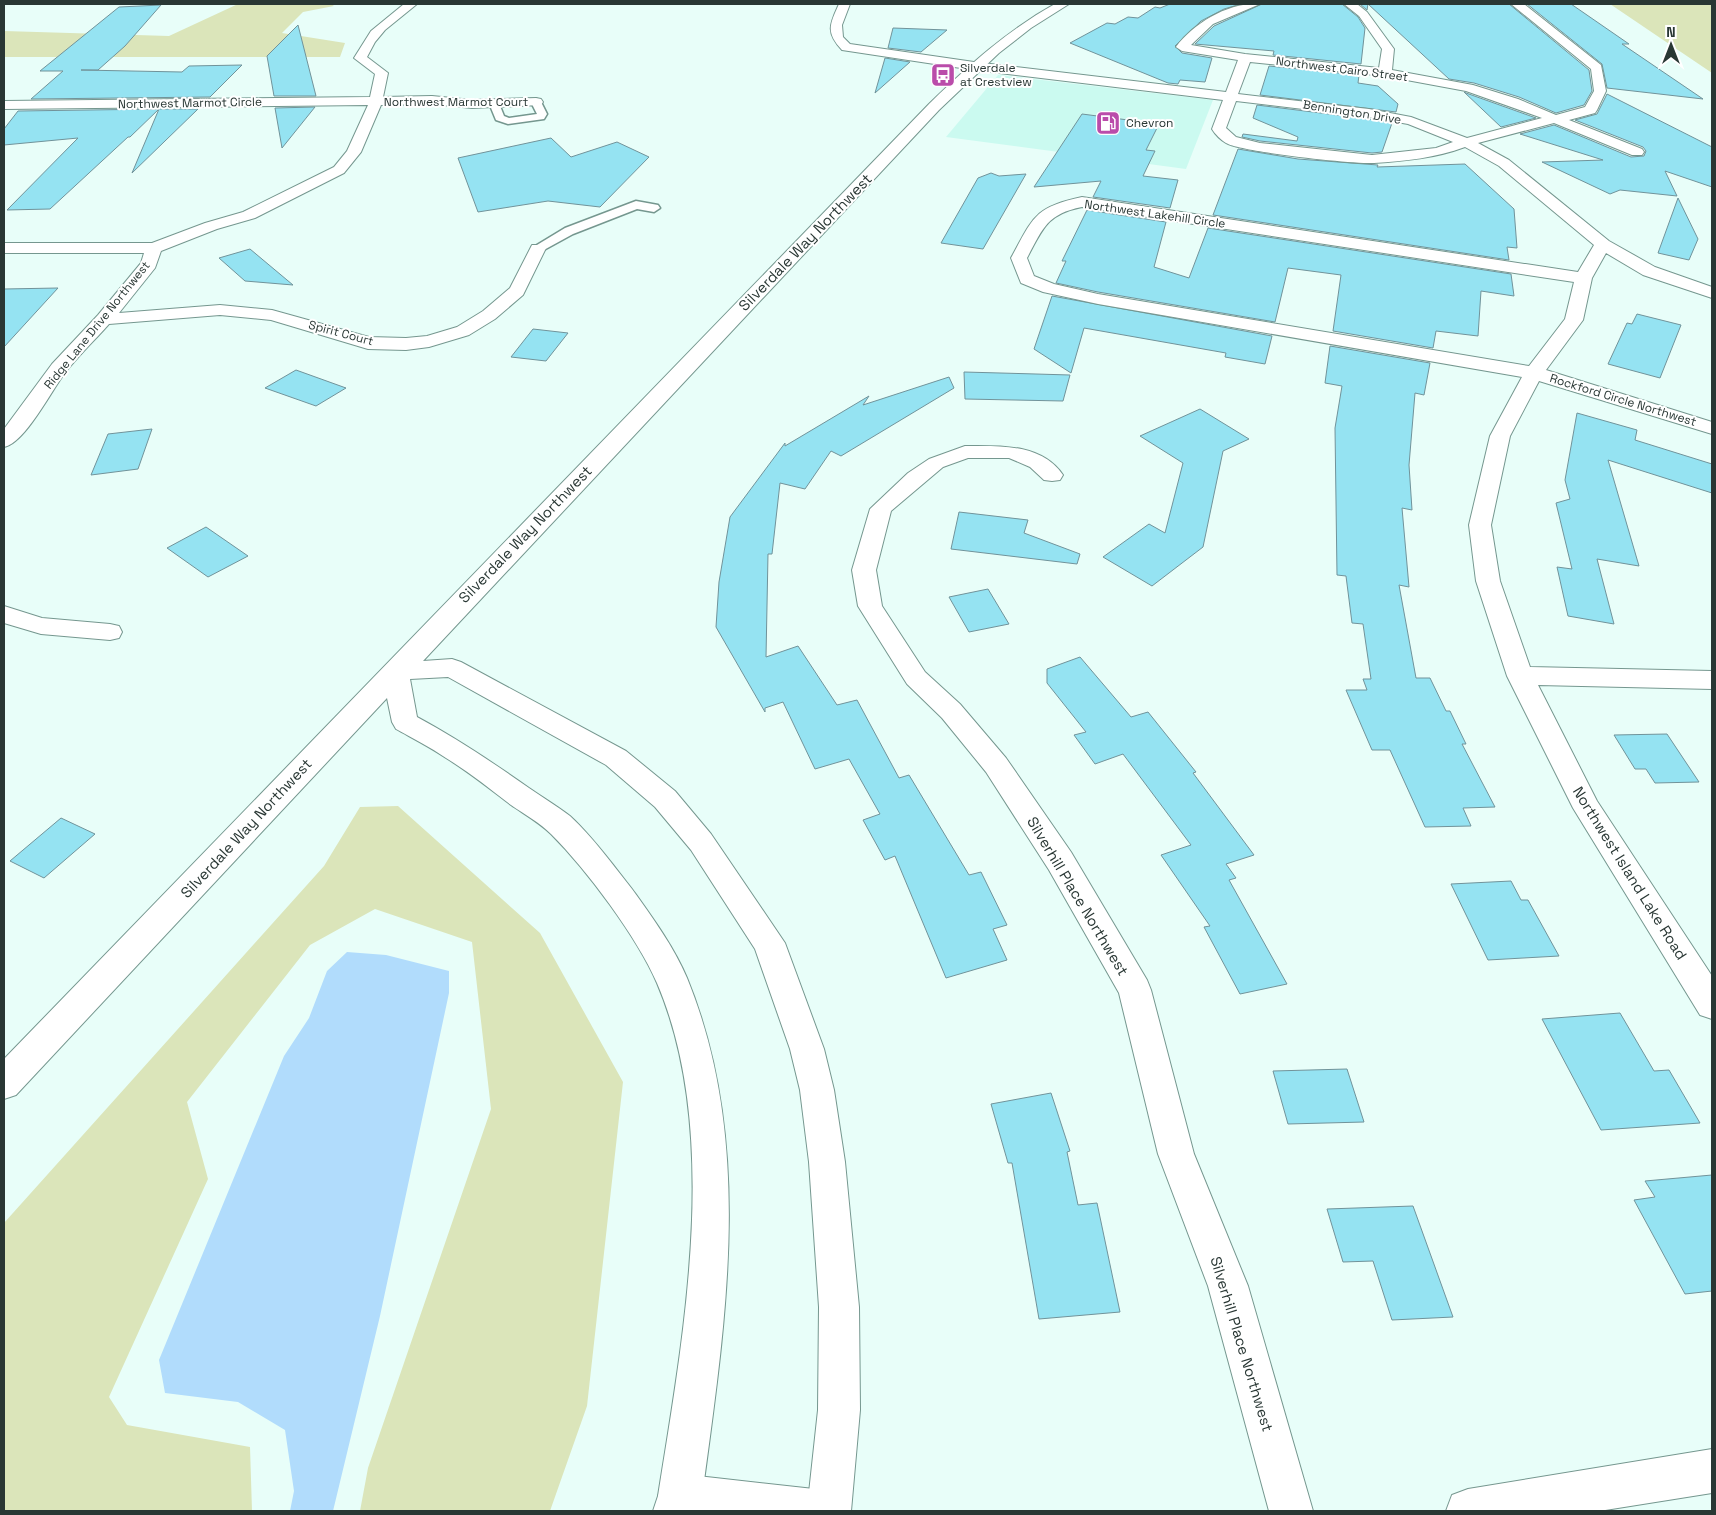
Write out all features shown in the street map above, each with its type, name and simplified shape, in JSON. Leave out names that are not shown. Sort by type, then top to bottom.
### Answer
[{"type":"street","name":"Ridge Lane Drive Northwest","points":[[4,441],[13,420],[104,319],[149,264],[154,248],[211,226],[249,216],[339,170],[354,152],[376,102],[382,73],[360,58],[366,41],[380,26],[410,4]]},
{"type":"street","name":"Bennington Drive","points":[[844,4],[836,25],[837,38],[846,47],[974,66],[1231,95],[1369,113],[1411,122],[1466,142],[1504,163],[1604,244],[1649,271],[1712,293]]},
{"type":"street","name":"Silverdale Way Northwest","points":[[4,1084],[395,671],[974,66],[1023,27],[1063,4]]},
{"type":"street","name":"Northwest Cairo Street","points":[[1254,4],[1209,22],[1182,47],[1245,58],[1385,72],[1468,88],[1513,102],[1637,152]]},
{"type":"street","points":[[1350,4],[1363,14],[1388,50],[1385,72]]},
{"type":"street","points":[[1245,58],[1219,129],[1231,140],[1260,147],[1372,159],[1438,152],[1466,142],[1558,120],[1590,110],[1600,91],[1597,68],[1518,4]]},
{"type":"street","name":"Northwest Marmot Court","points":[[376,102],[432,100],[472,104],[536,102]]},
{"type":"street","name":"Northwest Marmot Circle","points":[[4,105],[376,102]]},
{"type":"street","name":"Northwest Lakehill Circle","points":[[1534,373],[1098,299],[1048,288],[1027,279],[1019,258],[1039,220],[1056,206],[1082,202],[1583,278]]},
{"type":"street","name":"Northwest Island Lake Road","points":[[1604,244],[1583,278],[1574,320],[1534,373],[1500,436],[1480,525],[1488,582],[1520,676],[1586,808],[1712,1004]]},
{"type":"street","points":[[4,248],[154,248]]},
{"type":"street","name":"Spirit Court","points":[[104,319],[220,310],[272,315],[368,343],[406,344],[429,341],[464,331],[489,315],[517,291],[538,248]]},
{"type":"street","name":"Rockford Circle Northwest","points":[[1534,373],[1712,428]]},
{"type":"street","name":"Silverhill Place Northwest","points":[[1052,475],[1036,463],[1012,452],[965,452],[936,463],[881,509],[864,570],[870,606],[916,678],[951,712],[996,765],[1060,861],[1135,990],[1176,1154],[1228,1286],[1292,1511]]},
{"type":"street","points":[[4,614],[41,626],[110,632]]},
{"type":"street","points":[[814,1511],[678,1504],[696,1387],[710,1264],[705,1100],[693,1041],[674,987],[638,922],[600,870],[560,825],[457,751],[405,722],[395,671],[452,668],[616,758],[665,799],[701,842],[769,944],[808,1049],[817,1090],[827,1162],[839,1307],[839,1410],[829,1511]]},
{"type":"street","points":[[1520,676],[1712,680]]},
{"type":"street","points":[[1468,1511],[1712,1471]]},
{"type":"lane","points":[[494,103],[500,118],[515,121],[540,117],[542,114],[536,102]]},
{"type":"lane","points":[[538,248],[569,231],[636,205],[654,208]]},
{"type":"shaded area","points":[[238,4],[331,4],[334,6],[303,12],[282,33],[345,43],[340,57],[4,57],[4,31],[169,36]]},
{"type":"shaded area","points":[[1610,4],[1712,4],[1712,73]]},
{"type":"shaded area","points":[[998,75],[1213,100],[1186,169],[946,137]]},
{"type":"shaded area","points":[[398,806],[540,933],[623,1082],[587,1406],[550,1511],[360,1511],[368,1468],[491,1109],[472,942],[375,909],[310,945],[187,1102],[208,1179],[109,1397],[127,1425],[250,1447],[252,1511],[4,1511],[4,1223],[324,866],[360,807]]},
{"type":"water","points":[[347,952],[386,955],[449,971],[449,993],[380,1316],[333,1511],[290,1511],[294,1491],[285,1430],[238,1402],[165,1393],[159,1360],[284,1056],[309,1018],[327,971]]},
{"type":"building","points":[[1170,4],[1241,4],[1224,9],[1201,21],[1175,46],[1182,53],[1212,58],[1205,82],[1180,80],[1178,84],[1168,83],[1070,43],[1107,23],[1115,24],[1128,17],[1138,18],[1155,7],[1160,8]]},
{"type":"building","points":[[1262,4],[1342,4],[1358,17],[1365,28],[1361,64],[1273,55],[1274,51],[1195,44],[1214,26]]},
{"type":"building","points":[[1360,4],[1368,4],[1367,10]]},
{"type":"building","points":[[1368,4],[1509,4],[1589,70],[1592,91],[1584,105],[1556,113],[1519,97],[1474,83],[1449,79]]},
{"type":"building","points":[[1527,4],[1571,4],[1629,44],[1622,44],[1703,99],[1607,88],[1602,64]]},
{"type":"building","points":[[161,5],[125,46],[98,70],[81,70],[182,72],[189,66],[242,65],[210,97],[31,99],[63,71],[40,71],[119,7]]},
{"type":"building","points":[[298,25],[316,96],[274,96],[267,56]]},
{"type":"building","points":[[893,28],[947,30],[921,52],[888,48]]},
{"type":"building","points":[[885,58],[910,62],[875,93]]},
{"type":"building","points":[[1269,66],[1359,75],[1358,83],[1378,86],[1398,104],[1396,112],[1260,95]]},
{"type":"building","points":[[1464,92],[1466,93],[1536,118],[1501,127]]},
{"type":"building","points":[[1607,94],[1712,147],[1712,187],[1665,171],[1677,196],[1620,190],[1610,194],[1542,162],[1603,160],[1520,134],[1554,125],[1631,157],[1644,156],[1646,151],[1643,147],[1575,120],[1597,114]]},
{"type":"building","points":[[1257,105],[1392,123],[1382,152],[1372,153],[1260,141],[1242,137],[1243,134],[1297,141],[1298,137],[1253,118]]},
{"type":"building","points":[[315,107],[282,148],[275,108]]},
{"type":"building","points":[[159,109],[50,209],[7,210],[78,138],[4,145],[4,129],[18,111]]},
{"type":"building","points":[[159,109],[198,109],[132,173]]},
{"type":"building","points":[[1082,114],[1159,124],[1146,150],[1155,151],[1143,176],[1178,180],[1170,208],[1093,197],[1101,181],[1034,187]]},
{"type":"building","points":[[551,138],[571,157],[617,142],[649,157],[600,207],[548,201],[478,212],[458,158]]},
{"type":"building","points":[[1238,149],[1298,159],[1378,165],[1377,167],[1465,164],[1514,209],[1517,248],[1507,247],[1509,260],[1213,215]]},
{"type":"building","points":[[991,173],[999,176],[1026,174],[983,249],[941,243],[978,178]]},
{"type":"building","points":[[1678,198],[1698,239],[1689,260],[1658,253]]},
{"type":"building","points":[[1087,210],[1166,222],[1154,267],[1189,278],[1208,228],[1511,274],[1514,296],[1481,291],[1478,336],[1436,331],[1433,348],[1333,331],[1341,275],[1288,268],[1275,322],[1056,283],[1066,261],[1062,261]]},
{"type":"building","points":[[250,249],[293,285],[245,281],[219,258]]},
{"type":"building","points":[[58,288],[4,347],[4,289]]},
{"type":"building","points":[[1052,296],[1272,336],[1265,364],[1225,357],[1226,353],[1084,328],[1071,373],[1034,349]]},
{"type":"building","points":[[1637,314],[1681,325],[1660,378],[1608,364],[1627,323],[1632,324]]},
{"type":"building","points":[[533,329],[568,333],[546,361],[511,357]]},
{"type":"building","points":[[1330,346],[1430,363],[1424,395],[1415,393],[1409,465],[1412,510],[1402,508],[1409,587],[1399,585],[1416,678],[1430,678],[1446,711],[1450,711],[1466,744],[1462,744],[1495,807],[1463,808],[1471,826],[1425,827],[1390,750],[1372,750],[1346,690],[1367,690],[1363,679],[1371,679],[1363,624],[1352,623],[1346,576],[1337,575],[1335,428],[1342,386],[1325,383]]},
{"type":"building","points":[[296,370],[346,388],[316,406],[265,388]]},
{"type":"building","points":[[964,372],[1070,375],[1063,401],[965,399]]},
{"type":"building","points":[[949,377],[954,388],[841,456],[831,451],[805,489],[780,483],[772,554],[768,554],[766,657],[798,646],[837,705],[857,700],[899,778],[909,775],[969,875],[981,872],[1007,925],[993,929],[1007,960],[946,978],[895,856],[885,860],[863,820],[880,814],[849,759],[815,769],[783,702],[765,708],[765,712],[716,627],[719,582],[730,517],[785,443],[785,446],[869,396],[863,405]]},
{"type":"building","points":[[1200,409],[1249,439],[1223,451],[1203,547],[1152,586],[1103,557],[1149,524],[1165,533],[1183,463],[1140,436]]},
{"type":"building","points":[[1577,413],[1637,430],[1635,440],[1712,464],[1712,493],[1608,460],[1639,566],[1597,559],[1614,624],[1568,616],[1557,567],[1572,569],[1556,503],[1570,499],[1565,480]]},
{"type":"building","points":[[152,429],[138,469],[91,475],[108,434]]},
{"type":"building","points":[[959,512],[1028,520],[1024,533],[1080,554],[1077,564],[951,549]]},
{"type":"building","points":[[206,527],[248,556],[208,577],[167,548]]},
{"type":"building","points":[[988,589],[1009,624],[969,632],[949,597]]},
{"type":"building","points":[[1080,657],[1131,717],[1148,712],[1196,772],[1193,773],[1254,855],[1226,864],[1236,878],[1229,880],[1287,984],[1240,994],[1204,927],[1210,926],[1161,855],[1191,845],[1123,754],[1095,764],[1074,735],[1086,732],[1047,683],[1047,669]]},
{"type":"building","points":[[1667,734],[1699,782],[1655,783],[1646,769],[1635,769],[1614,735]]},
{"type":"building","points":[[61,818],[95,834],[44,878],[10,861]]},
{"type":"building","points":[[1511,881],[1521,900],[1528,900],[1559,956],[1488,960],[1451,884]]},
{"type":"building","points":[[1620,1013],[1654,1071],[1669,1070],[1700,1123],[1601,1130],[1542,1019]]},
{"type":"building","points":[[1347,1069],[1364,1122],[1288,1124],[1273,1071]]},
{"type":"building","points":[[1051,1093],[1070,1151],[1067,1152],[1078,1205],[1097,1203],[1120,1312],[1039,1319],[1012,1163],[1008,1163],[991,1104]]},
{"type":"building","points":[[1712,1175],[1712,1291],[1685,1294],[1634,1200],[1655,1197],[1645,1181]]},
{"type":"building","points":[[1413,1206],[1453,1317],[1392,1320],[1373,1261],[1343,1262],[1327,1209]]},
{"type":"place","name":"Silverdale at Crestview","points":[[943,75]]},
{"type":"place","name":"Chevron","points":[[1108,123]]}]
